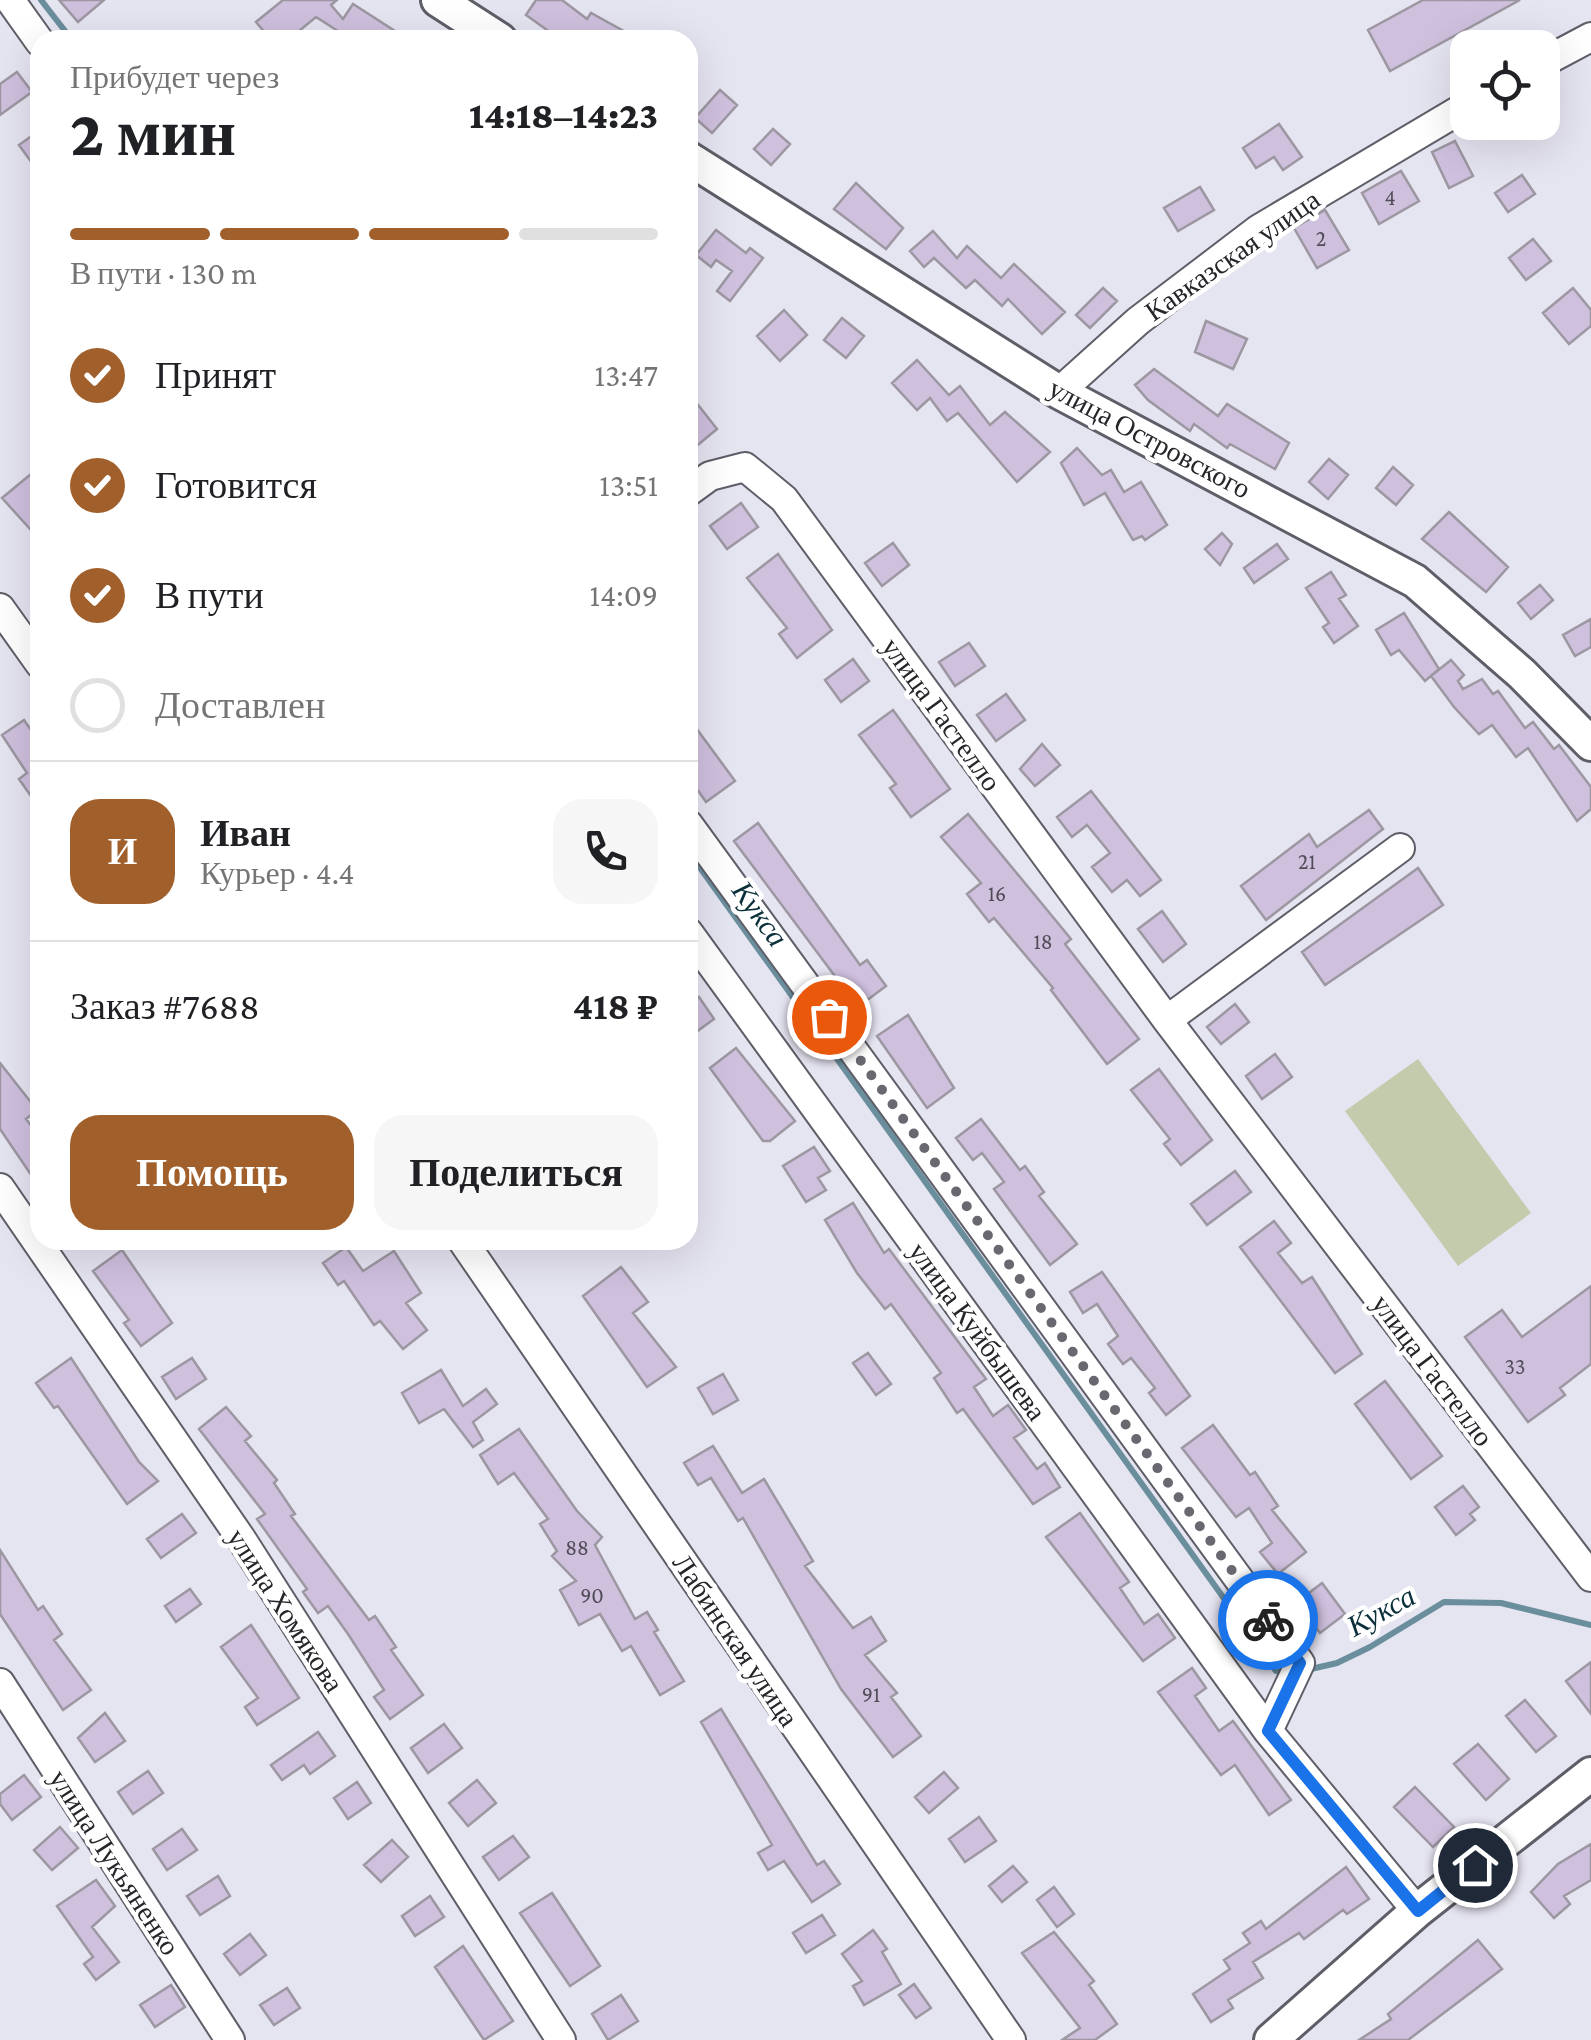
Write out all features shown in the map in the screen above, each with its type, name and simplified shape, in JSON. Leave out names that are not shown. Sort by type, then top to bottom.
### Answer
[{"type":"street","points":[[10,0],[31,30]]},
{"type":"street","points":[[438,0],[484,30]]},
{"type":"street","points":[[1560,54],[1591,38]]},
{"type":"street","name":"Кавказская улица","points":[[1059,392],[1138,320],[1259,229],[1450,115]]},
{"type":"street","name":"улица Островского","points":[[698,164],[1059,392],[1415,581],[1522,674],[1591,744]]},
{"type":"street","name":"улица Гастелло","points":[[698,485],[710,476],[745,467],[784,499],[1167,1020],[1591,1576]]},
{"type":"street","points":[[0,608],[30,650]]},
{"type":"street","points":[[698,838],[1300,1663],[1268,1731]]},
{"type":"street","points":[[1167,1020],[1400,848]]},
{"type":"street","name":"улица Куйбышева","points":[[698,946],[1268,1731],[1418,1911]]},
{"type":"street","name":"улица Хомякова","points":[[0,1188],[30,1232]]},
{"type":"street","name":"улица Хомякова","points":[[43,1250],[242,1540],[561,2040]]},
{"type":"street","name":"Лабинская улица","points":[[469,1250],[1011,2040]]},
{"type":"street","name":"улица Лукьяненко","points":[[0,1683],[230,2040]]},
{"type":"street","points":[[1271,2040],[1418,1911],[1591,1774]]},
{"type":"green space","points":[[1418,1059],[1531,1213],[1458,1266],[1345,1111]]},
{"type":"building","points":[[59,0],[104,0],[78,22]]},
{"type":"building","points":[[283,0],[337,0],[331,5],[343,19],[353,4],[393,30],[336,30],[316,17],[300,30],[263,30],[256,22]]},
{"type":"building","points":[[536,0],[562,0],[587,19],[591,13],[622,30],[547,30],[526,15]]},
{"type":"building","points":[[1423,0],[1520,0],[1465,30],[1450,30],[1450,38],[1390,71],[1368,30]]},
{"type":"building","points":[[17,72],[30,93],[0,115],[0,84]]},
{"type":"building","points":[[720,90],[737,105],[712,133],[698,121],[698,115]]},
{"type":"building","points":[[1279,124],[1302,157],[1283,170],[1274,157],[1256,168],[1243,148]]},
{"type":"building","points":[[773,129],[790,144],[771,165],[754,149]]},
{"type":"building","points":[[30,137],[30,160],[19,145]]},
{"type":"building","points":[[1455,141],[1473,176],[1449,188],[1432,152]]},
{"type":"building","points":[[1401,171],[1419,201],[1379,224],[1362,193]]},
{"type":"building","points":[[1522,175],[1535,194],[1508,212],[1495,193]]},
{"type":"building","points":[[856,183],[903,228],[886,249],[834,209]]},
{"type":"building","points":[[1200,187],[1214,210],[1178,231],[1164,208]]},
{"type":"building","points":[[1325,210],[1349,250],[1317,268],[1294,228]]},
{"type":"building","points":[[716,230],[746,253],[750,248],[763,258],[730,301],[717,291],[732,271],[716,260],[711,267],[698,252]]},
{"type":"building","points":[[933,231],[957,258],[967,246],[1001,278],[1014,264],[1065,312],[1042,334],[1008,299],[1002,306],[975,280],[966,288],[934,258],[924,267],[910,251]]},
{"type":"building","points":[[1533,239],[1551,261],[1526,280],[1509,258]]},
{"type":"building","points":[[1103,288],[1117,301],[1090,328],[1076,315]]},
{"type":"building","points":[[1573,288],[1591,310],[1591,326],[1569,344],[1543,313]]},
{"type":"building","points":[[784,310],[807,335],[780,361],[757,336]]},
{"type":"building","points":[[842,318],[864,336],[846,358],[824,340]]},
{"type":"building","points":[[1206,321],[1247,339],[1233,369],[1195,352]]},
{"type":"building","points":[[917,360],[949,395],[960,386],[990,425],[1005,412],[1050,452],[1017,482],[958,413],[947,421],[930,398],[917,410],[892,383]]},
{"type":"building","points":[[1154,369],[1218,416],[1227,404],[1289,443],[1275,469],[1230,444],[1227,448],[1194,424],[1190,431],[1148,400],[1135,385]]},
{"type":"building","points":[[698,405],[717,429],[698,445]]},
{"type":"building","points":[[1077,448],[1102,475],[1111,470],[1124,492],[1141,482],[1167,525],[1145,540],[1142,536],[1133,540],[1105,493],[1084,505],[1061,463]]},
{"type":"building","points":[[1329,459],[1348,475],[1328,499],[1309,482]]},
{"type":"building","points":[[1393,467],[1413,485],[1396,505],[1376,488]]},
{"type":"building","points":[[30,475],[30,529],[2,498]]},
{"type":"building","points":[[741,503],[758,527],[727,549],[710,526]]},
{"type":"building","points":[[1449,512],[1508,567],[1486,592],[1422,539]]},
{"type":"building","points":[[1222,533],[1232,544],[1220,565],[1205,549]]},
{"type":"building","points":[[893,543],[909,565],[882,586],[865,563]]},
{"type":"building","points":[[1277,544],[1288,559],[1254,583],[1244,568]]},
{"type":"building","points":[[778,554],[832,630],[797,658],[779,634],[787,628],[747,578]]},
{"type":"building","points":[[1331,572],[1346,595],[1339,599],[1358,626],[1334,643],[1323,627],[1329,623],[1306,588]]},
{"type":"building","points":[[1540,585],[1553,600],[1531,619],[1518,603]]},
{"type":"building","points":[[1404,613],[1439,669],[1425,681],[1399,650],[1391,655],[1376,630]]},
{"type":"building","points":[[1591,619],[1591,647],[1575,656],[1563,635]]},
{"type":"building","points":[[969,643],[985,666],[955,686],[939,662]]},
{"type":"building","points":[[853,659],[869,681],[841,702],[825,680]]},
{"type":"building","points":[[1451,660],[1464,675],[1458,681],[1463,689],[1482,679],[1493,694],[1498,691],[1525,728],[1533,722],[1554,749],[1559,745],[1591,787],[1591,809],[1577,821],[1528,748],[1516,757],[1492,725],[1479,734],[1431,676]]},
{"type":"building","points":[[1006,694],[1025,720],[996,741],[977,715]]},
{"type":"building","points":[[893,710],[950,789],[911,817],[890,788],[896,784],[859,735]]},
{"type":"building","points":[[24,720],[30,729],[30,795],[19,779],[27,773],[2,735]]},
{"type":"building","points":[[698,731],[735,781],[706,802],[698,790]]},
{"type":"building","points":[[1042,744],[1060,765],[1035,786],[1020,769]]},
{"type":"building","points":[[1091,791],[1161,880],[1140,896],[1127,880],[1112,892],[1092,867],[1110,853],[1087,825],[1072,837],[1057,817]]},
{"type":"building","points":[[1369,810],[1383,829],[1266,920],[1241,886],[1309,834],[1317,847]]},
{"type":"building","points":[[968,814],[1071,939],[1065,944],[1139,1039],[1107,1064],[1053,988],[994,918],[989,922],[967,894],[981,883],[941,837]]},
{"type":"building","points":[[758,823],[860,965],[867,960],[886,986],[858,1007],[734,841]]},
{"type":"building","points":[[1418,868],[1443,905],[1325,985],[1302,952]]},
{"type":"building","points":[[1162,911],[1186,944],[1163,962],[1138,929]]},
{"type":"building","points":[[698,998],[714,1019],[698,1031]]},
{"type":"building","points":[[1235,1004],[1249,1022],[1221,1044],[1207,1027]]},
{"type":"building","points":[[908,1015],[954,1088],[927,1108],[877,1036]]},
{"type":"building","points":[[736,1048],[795,1121],[770,1141],[763,1141],[710,1068]]},
{"type":"building","points":[[1275,1054],[1292,1077],[1262,1099],[1246,1076]]},
{"type":"building","points":[[0,1063],[30,1101],[30,1116],[26,1119],[30,1124],[30,1173],[0,1129]]},
{"type":"building","points":[[1159,1069],[1212,1140],[1181,1165],[1164,1144],[1170,1139],[1131,1090]]},
{"type":"building","points":[[981,1119],[1020,1170],[1025,1166],[1044,1192],[1039,1196],[1077,1244],[1050,1265],[994,1189],[1004,1182],[982,1153],[973,1160],[956,1138]]},
{"type":"building","points":[[814,1147],[830,1171],[818,1178],[826,1190],[806,1202],[783,1166]]},
{"type":"building","points":[[1235,1171],[1251,1192],[1207,1225],[1191,1204]]},
{"type":"building","points":[[853,1203],[884,1253],[889,1249],[986,1379],[974,1387],[993,1416],[1008,1405],[1026,1430],[1014,1438],[1037,1469],[1045,1463],[1060,1487],[1033,1504],[963,1409],[957,1413],[934,1378],[941,1373],[891,1304],[885,1309],[857,1273],[825,1220]]},
{"type":"building","points":[[1274,1221],[1291,1243],[1278,1253],[1302,1283],[1312,1277],[1362,1354],[1335,1373],[1240,1247]]},
{"type":"building","points":[[122,1250],[172,1323],[141,1346],[124,1323],[129,1320],[93,1271]]},
{"type":"building","points":[[348,1250],[363,1271],[394,1251],[421,1293],[406,1303],[427,1330],[403,1349],[380,1321],[374,1325],[344,1281],[338,1285],[323,1263]]},
{"type":"building","points":[[621,1267],[648,1302],[633,1313],[676,1367],[647,1387],[583,1296]]},
{"type":"building","points":[[1102,1272],[1190,1396],[1166,1415],[1149,1393],[1155,1388],[1131,1358],[1123,1364],[1108,1344],[1118,1336],[1097,1304],[1083,1313],[1070,1292]]},
{"type":"building","points":[[1591,1286],[1591,1364],[1560,1388],[1565,1395],[1528,1422],[1465,1337],[1502,1310],[1522,1337]]},
{"type":"building","points":[[868,1353],[891,1384],[876,1395],[853,1363]]},
{"type":"building","points":[[71,1358],[139,1462],[158,1481],[127,1504],[58,1406],[54,1408],[36,1383]]},
{"type":"building","points":[[192,1358],[206,1379],[176,1399],[162,1377]]},
{"type":"building","points":[[441,1370],[463,1406],[486,1389],[497,1404],[473,1422],[483,1440],[473,1447],[444,1409],[419,1423],[402,1393]]},
{"type":"building","points":[[723,1374],[738,1400],[713,1414],[698,1388]]},
{"type":"building","points":[[1385,1381],[1442,1456],[1411,1479],[1355,1404]]},
{"type":"building","points":[[226,1407],[251,1436],[245,1441],[277,1480],[274,1483],[295,1514],[291,1516],[369,1620],[375,1616],[396,1647],[391,1650],[423,1695],[390,1719],[374,1697],[384,1690],[348,1634],[328,1606],[318,1613],[303,1592],[307,1589],[257,1519],[265,1514],[199,1429]]},
{"type":"building","points":[[1213,1425],[1250,1475],[1255,1472],[1278,1506],[1272,1510],[1306,1552],[1278,1574],[1260,1552],[1272,1543],[1249,1508],[1236,1517],[1182,1448]]},
{"type":"building","points":[[519,1429],[577,1511],[602,1537],[595,1545],[635,1619],[647,1612],[658,1630],[654,1632],[684,1681],[660,1695],[631,1646],[622,1651],[600,1614],[579,1625],[560,1590],[576,1581],[552,1556],[557,1551],[540,1524],[548,1519],[514,1473],[498,1484],[480,1455]]},
{"type":"building","points":[[713,1446],[742,1493],[764,1479],[813,1561],[805,1566],[853,1628],[871,1617],[886,1641],[865,1655],[897,1693],[891,1697],[921,1736],[893,1757],[841,1689],[743,1518],[738,1521],[711,1478],[698,1485],[684,1463]]},
{"type":"building","points":[[1463,1486],[1479,1507],[1470,1514],[1475,1520],[1456,1535],[1435,1507]]},
{"type":"building","points":[[1080,1513],[1129,1582],[1120,1588],[1144,1624],[1158,1614],[1175,1638],[1143,1661],[1046,1537]]},
{"type":"building","points":[[182,1514],[196,1533],[161,1558],[147,1539]]},
{"type":"building","points":[[0,1550],[38,1610],[43,1606],[62,1634],[54,1640],[91,1690],[63,1710],[0,1614]]},
{"type":"building","points":[[1322,1583],[1345,1614],[1320,1633],[1297,1602]]},
{"type":"building","points":[[190,1589],[201,1604],[176,1622],[165,1606]]},
{"type":"building","points":[[251,1625],[299,1698],[257,1725],[245,1707],[258,1698],[221,1647]]},
{"type":"building","points":[[1591,1662],[1591,1714],[1566,1681]]},
{"type":"building","points":[[1192,1668],[1206,1688],[1195,1696],[1219,1731],[1233,1721],[1291,1800],[1269,1815],[1235,1765],[1221,1775],[1158,1692]]},
{"type":"building","points":[[1525,1700],[1556,1736],[1536,1752],[1506,1716]]},
{"type":"building","points":[[721,1709],[817,1865],[824,1861],[840,1884],[812,1902],[784,1861],[768,1870],[758,1853],[772,1845],[701,1722]]},
{"type":"building","points":[[105,1713],[125,1741],[95,1762],[78,1738]]},
{"type":"building","points":[[444,1724],[462,1748],[428,1773],[411,1748]]},
{"type":"building","points":[[318,1732],[335,1756],[310,1774],[304,1765],[282,1780],[271,1765]]},
{"type":"building","points":[[1478,1744],[1509,1779],[1486,1800],[1454,1764]]},
{"type":"building","points":[[148,1771],[163,1793],[133,1814],[118,1792]]},
{"type":"building","points":[[944,1772],[958,1788],[929,1813],[915,1797]]},
{"type":"building","points":[[24,1775],[41,1797],[12,1820],[0,1804],[0,1794]]},
{"type":"building","points":[[477,1780],[496,1803],[468,1826],[449,1803]]},
{"type":"building","points":[[357,1782],[371,1803],[348,1819],[334,1798]]},
{"type":"building","points":[[1415,1787],[1454,1827],[1433,1847],[1394,1807]]},
{"type":"building","points":[[979,1817],[996,1841],[965,1862],[949,1839]]},
{"type":"building","points":[[60,1827],[78,1848],[52,1870],[34,1850]]},
{"type":"building","points":[[182,1829],[197,1850],[167,1870],[153,1849]]},
{"type":"building","points":[[513,1836],[529,1857],[499,1880],[483,1857]]},
{"type":"building","points":[[392,1840],[408,1857],[381,1882],[364,1865]]},
{"type":"building","points":[[1591,1844],[1591,1880],[1564,1896],[1570,1904],[1554,1918],[1531,1892],[1558,1864]]},
{"type":"building","points":[[1013,1866],[1027,1882],[1002,1902],[989,1886]]},
{"type":"building","points":[[1346,1867],[1369,1899],[1347,1914],[1343,1910],[1304,1939],[1299,1933],[1253,1962],[1263,1978],[1228,2000],[1233,2008],[1211,2022],[1193,1994],[1230,1969],[1224,1960],[1250,1943],[1243,1933],[1261,1921],[1266,1929]]},
{"type":"building","points":[[218,1876],[230,1896],[200,1915],[187,1896]]},
{"type":"building","points":[[96,1880],[115,1906],[92,1927],[119,1962],[96,1980],[84,1964],[93,1957],[57,1906]]},
{"type":"building","points":[[1054,1887],[1074,1914],[1057,1927],[1037,1900]]},
{"type":"building","points":[[552,1893],[600,1966],[570,1986],[520,1913]]},
{"type":"building","points":[[430,1896],[444,1917],[415,1936],[402,1916]]},
{"type":"building","points":[[822,1915],[835,1935],[806,1953],[793,1933]]},
{"type":"building","points":[[873,1930],[887,1949],[882,1952],[901,1984],[864,2005],[853,1986],[862,1981],[842,1954]]},
{"type":"building","points":[[1054,1932],[1094,1981],[1089,1985],[1117,2024],[1095,2040],[1062,2040],[1080,2028],[1022,1953]]},
{"type":"building","points":[[250,1934],[266,1955],[240,1975],[224,1954]]},
{"type":"building","points":[[1478,1940],[1502,1969],[1408,2040],[1359,2040],[1391,2019],[1388,2014]]},
{"type":"building","points":[[463,1946],[513,2021],[484,2040],[435,1967]]},
{"type":"building","points":[[914,1984],[931,2008],[916,2018],[899,1995]]},
{"type":"building","points":[[171,1985],[185,2007],[155,2027],[140,2005]]},
{"type":"building","points":[[287,1988],[300,2008],[274,2025],[260,2005]]},
{"type":"building","points":[[621,1995],[638,2021],[608,2040],[592,2014]]},
{"type":"waterway","name":"Кукса","points":[[41,0],[64,30]]},
{"type":"waterway","name":"Кукса","points":[[698,865],[1276,1671],[1288,1672]]},
{"type":"waterway","name":"Кукса","points":[[1311,1669],[1337,1663],[1370,1647],[1444,1602],[1501,1603],[1591,1625]]},
{"type":"way so far","points":[[829,1017],[1268,1620]]},
{"type":"route","points":[[1268,1620],[1300,1663],[1268,1731],[1418,1911],[1475,1865]]}]
